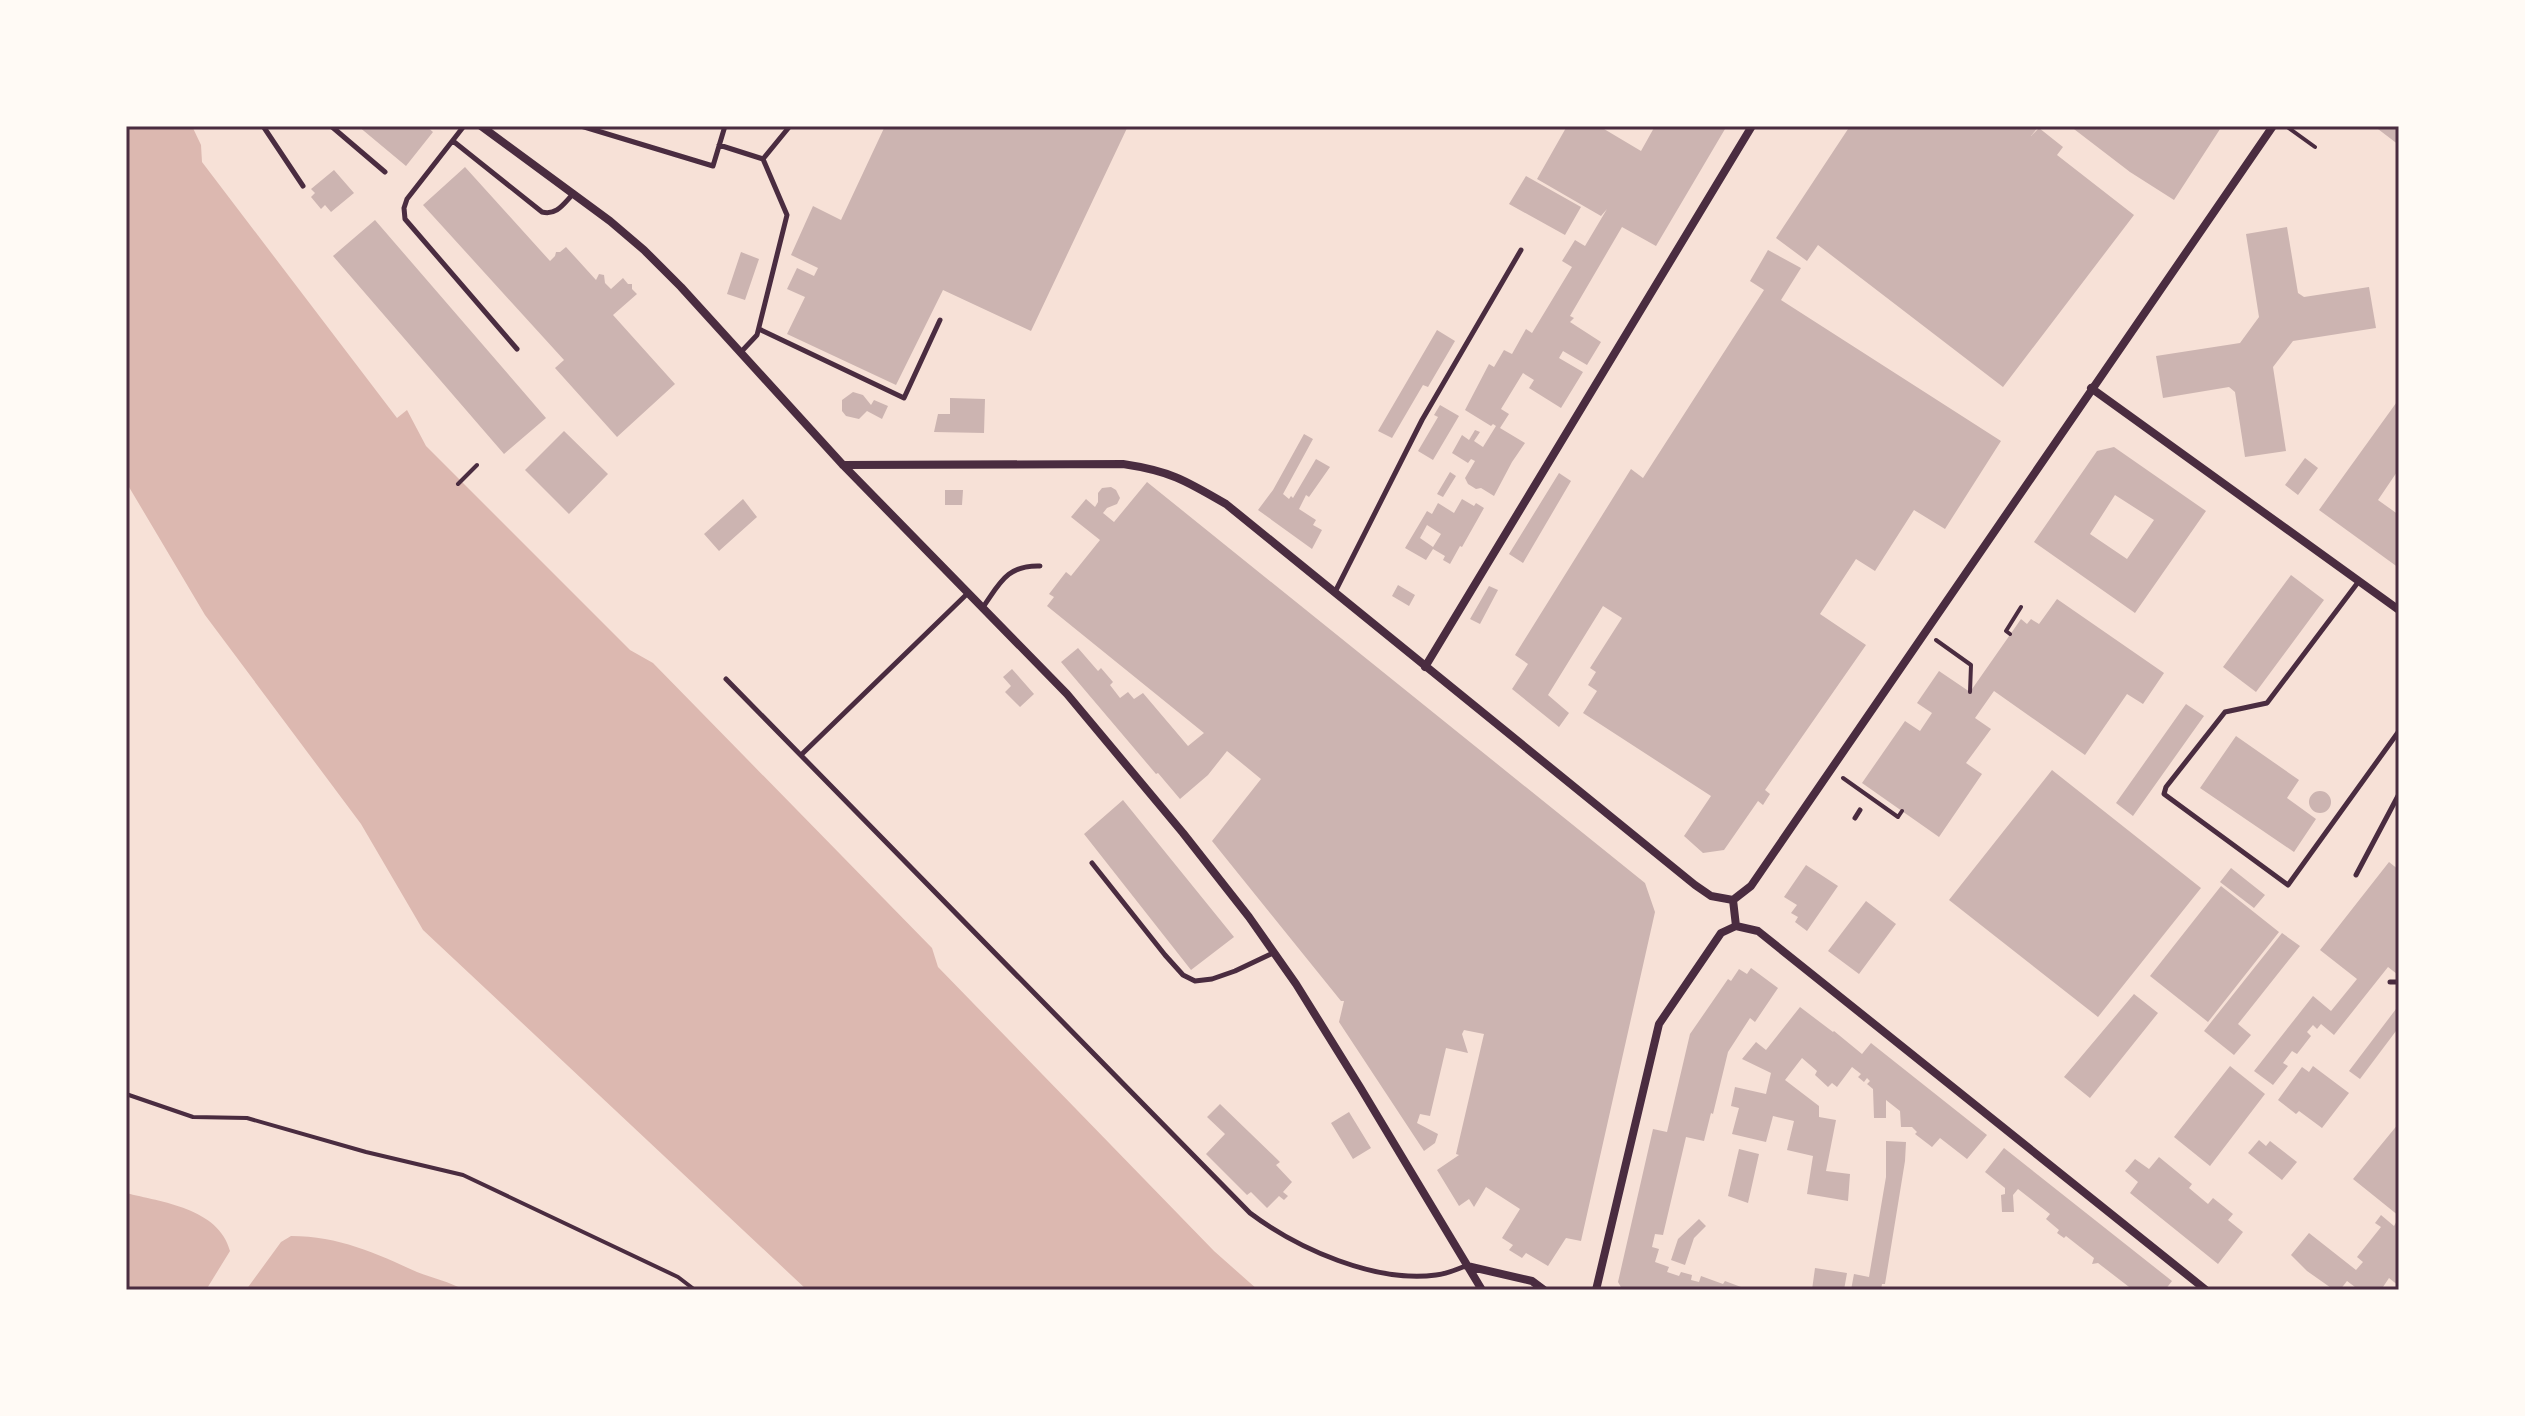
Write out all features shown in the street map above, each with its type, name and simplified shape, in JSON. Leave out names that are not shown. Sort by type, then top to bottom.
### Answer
[{"type":"street","points":[[481,126],[574,193],[644,250],[843,465],[1067,694],[1117,752],[1274,952],[1360,1087],[1482,1290]]},
{"type":"street","points":[[1425,667],[1752,126]]},
{"type":"street","points":[[843,465],[1123,464],[1158,469],[1182,478],[1226,504],[1695,885],[1711,896],[1733,900],[1751,886],[2273,126]]},
{"type":"street","points":[[2091,388],[2399,610]]},
{"type":"street","points":[[1733,900],[1736,926]]},
{"type":"street","points":[[1596,1290],[1659,1024],[1721,933],[1736,926],[1758,931],[2206,1290]]},
{"type":"street","points":[[1467,1266],[1532,1281],[1544,1290]]},
{"type":"lane","points":[[263,126],[303,186]]},
{"type":"lane","points":[[331,126],[385,172]]},
{"type":"lane","points":[[464,126],[407,199],[405,219],[517,349]]},
{"type":"lane","points":[[581,126],[713,166],[725,126]]},
{"type":"lane","points":[[763,159],[790,126]]},
{"type":"lane","points":[[453,141],[542,212],[549,214],[558,210],[574,193]]},
{"type":"lane","points":[[719,145],[763,159],[787,215],[757,335],[740,352]]},
{"type":"lane","points":[[1335,593],[1422,420],[1521,250]]},
{"type":"lane","points":[[759,329],[904,398],[940,320]]},
{"type":"lane","points":[[983,607],[1006,575],[1023,566],[1040,566]]},
{"type":"lane","points":[[2359,581],[2267,703],[2225,712],[2166,787],[2164,794],[2288,885],[2399,731]]},
{"type":"lane","points":[[801,755],[969,593]]},
{"type":"lane","points":[[726,679],[1250,1213],[1309,1249],[1377,1270],[1433,1276],[1467,1266]]},
{"type":"lane","points":[[2356,875],[2399,794]]},
{"type":"lane","points":[[1855,818],[1860,810]]},
{"type":"lane","points":[[1092,863],[1165,955],[1183,975],[1195,981],[1235,971],[1274,952]]},
{"type":"lane","points":[[2390,982],[2399,982]]},
{"type":"path","points":[[2286,126],[2315,147]]},
{"type":"path","points":[[460,482],[477,465]]},
{"type":"path","points":[[2010,634],[2006,631],[2021,607]]},
{"type":"path","points":[[1941,644],[1971,665],[1970,692]]},
{"type":"path","points":[[1852,784],[1898,817],[1902,811]]},
{"type":"path","points":[[126,1094],[193,1117],[247,1118],[366,1152],[463,1175],[678,1277],[695,1290]]},
{"type":"shaded area","points":[[126,126],[192,126],[201,145],[202,162],[397,418],[407,410],[426,446],[630,650],[653,663],[932,948],[938,967],[1214,1251],[1258,1290],[807,1290],[423,930],[361,824],[205,615],[126,482]]},
{"type":"shaded area","points":[[126,1193],[187,1209],[214,1225],[224,1237],[230,1251],[206,1290],[126,1290]]},
{"type":"shaded area","points":[[291,1236],[325,1239],[356,1247],[465,1290],[246,1290],[281,1242]]},
{"type":"building","points":[[358,126],[426,126],[433,132],[406,166]]},
{"type":"building","points":[[885,126],[1128,126],[1031,331],[943,290],[896,385],[787,334],[805,297],[787,289],[797,268],[814,276],[818,268],[791,255],[813,206],[841,220]]},
{"type":"building","points":[[1567,126],[1599,126],[1641,151],[1655,126],[1720,126],[1725,129],[1656,246],[1622,227],[1570,316],[1574,318],[1570,322],[1601,342],[1587,365],[1563,351],[1559,358],[1583,372],[1561,408],[1529,388],[1534,380],[1523,373],[1501,409],[1509,414],[1500,428],[1525,443],[1494,496],[1468,484],[1465,478],[1475,461],[1471,459],[1468,463],[1452,453],[1462,435],[1469,440],[1475,430],[1480,432],[1474,441],[1483,447],[1496,426],[1465,410],[1489,364],[1494,367],[1504,350],[1512,354],[1526,329],[1532,333],[1572,267],[1562,261],[1575,240],[1585,246],[1607,209],[1601,216],[1537,179]]},
{"type":"building","points":[[1850,126],[2039,126],[2031,136],[2039,128],[2063,147],[2057,155],[2134,215],[2003,387],[1818,245],[1807,261],[1776,238]]},
{"type":"building","points":[[2070,126],[2222,126],[2174,200],[2130,172]]},
{"type":"building","points":[[2374,126],[2399,126],[2399,145]]},
{"type":"building","points":[[465,167],[550,261],[556,252],[566,247],[596,280],[599,274],[604,275],[605,283],[611,289],[623,278],[632,284],[637,294],[613,315],[675,384],[617,437],[555,368],[564,360],[423,205]]},
{"type":"building","points":[[334,170],[354,193],[331,212],[325,205],[321,209],[311,197],[315,193],[311,189]]},
{"type":"building","points":[[1526,176],[1581,207],[1565,235],[1509,204]]},
{"type":"building","points":[[375,220],[546,418],[504,454],[333,256]]},
{"type":"building","points":[[2287,227],[2298,293],[2304,297],[2369,287],[2376,328],[2293,341],[2273,367],[2286,451],[2245,457],[2235,392],[2229,387],[2163,398],[2156,356],[2240,343],[2259,317],[2246,234]]},
{"type":"building","points":[[1768,250],[1801,268],[1781,300],[2001,441],[1945,529],[1914,510],[1875,571],[1856,559],[1820,614],[1866,645],[1765,790],[1770,794],[1763,805],[1758,801],[1724,850],[1703,853],[1684,836],[1711,796],[1583,713],[1597,691],[1588,685],[1596,672],[1590,668],[1622,618],[1603,606],[1548,695],[1569,713],[1559,727],[1512,689],[1528,664],[1515,655],[1631,469],[1643,478],[1764,290],[1750,281]]},
{"type":"building","points":[[741,252],[759,259],[745,300],[727,294]]},
{"type":"building","points":[[1437,330],[1455,341],[1428,387],[1423,385],[1392,438],[1378,431]]},
{"type":"building","points":[[853,392],[863,395],[871,405],[874,400],[888,406],[882,419],[867,411],[859,419],[846,416],[842,411],[842,400]]},
{"type":"building","points":[[950,398],[985,399],[984,433],[934,432],[938,414],[950,414]]},
{"type":"building","points":[[2399,399],[2399,469],[2378,500],[2399,515],[2399,568],[2319,510]]},
{"type":"building","points":[[1440,405],[1459,416],[1433,460],[1418,451],[1438,417],[1434,415]]},
{"type":"building","points":[[564,431],[608,474],[569,514],[525,470]]},
{"type":"building","points":[[1304,434],[1313,439],[1283,494],[1289,499],[1291,496],[1293,498],[1316,459],[1330,467],[1309,497],[1306,495],[1299,509],[1316,520],[1313,525],[1322,530],[1312,549],[1258,510],[1273,490]]},
{"type":"building","points":[[2114,447],[2206,511],[2135,613],[2034,542],[2097,451]],"holes":[[[2115,495],[2154,520],[2127,559],[2090,534]]]},
{"type":"building","points":[[2305,458],[2318,468],[2298,495],[2285,485]]},
{"type":"building","points":[[1450,472],[1456,476],[1443,497],[1437,494]]},
{"type":"building","points":[[1559,473],[1571,481],[1523,563],[1509,554]]},
{"type":"building","points":[[1147,482],[1645,883],[1655,912],[1581,1241],[1566,1238],[1548,1266],[1526,1253],[1522,1258],[1509,1250],[1513,1245],[1502,1238],[1520,1209],[1486,1187],[1474,1207],[1469,1199],[1459,1206],[1437,1170],[1459,1155],[1456,1154],[1484,1034],[1464,1030],[1462,1034],[1468,1053],[1446,1048],[1430,1116],[1420,1114],[1417,1123],[1438,1134],[1435,1143],[1424,1151],[1339,1022],[1344,1001],[1212,841],[1261,779],[1227,751],[1208,775],[1180,799],[1061,662],[1078,648],[1098,671],[1101,668],[1113,682],[1110,685],[1120,698],[1128,692],[1134,699],[1143,693],[1188,746],[1204,733],[1047,606],[1054,597],[1049,594],[1066,572],[1071,576],[1100,540],[1071,517],[1086,499],[1095,507],[1102,488],[1111,487],[1120,498],[1117,504],[1103,513],[1114,522]]},
{"type":"building","points":[[945,490],[963,490],[962,505],[945,505]]},
{"type":"building","points":[[743,499],[757,517],[719,551],[704,534]]},
{"type":"building","points":[[1462,499],[1484,508],[1450,564],[1443,560],[1445,556],[1433,549],[1426,560],[1405,548],[1427,511],[1432,514],[1438,503],[1454,513]],"holes":[[[1427,525],[1441,534],[1433,547],[1420,538]]]},
{"type":"building","points":[[2291,575],[2324,600],[2256,692],[2223,667]]},
{"type":"building","points":[[1398,585],[1415,595],[1409,606],[1392,596]]},
{"type":"building","points":[[1489,586],[1498,590],[1480,624],[1470,619]]},
{"type":"building","points":[[2057,599],[2164,673],[2143,704],[2127,694],[2085,755],[1994,691],[1975,718],[1991,729],[1966,763],[1982,774],[1939,837],[1862,783],[1905,721],[1920,731],[1932,713],[1917,703],[1939,671],[1970,692],[2021,619],[2027,624],[2031,619],[2039,624]]},
{"type":"building","points":[[1012,669],[1034,694],[1020,707],[1005,692],[1011,686],[1003,677]]},
{"type":"building","points":[[2186,704],[2204,716],[2133,816],[2116,803]]},
{"type":"building","points":[[2236,736],[2299,780],[2287,798],[2316,819],[2294,852],[2200,788]]},
{"type":"building","points":[[2052,770],[2201,888],[2098,1017],[1949,900]]},
{"type":"building","points":[[2320,791],[2328,794],[2331,802],[2328,810],[2320,813],[2312,810],[2309,802],[2312,794]]},
{"type":"building","points":[[1123,800],[1234,937],[1191,970],[1084,834]]},
{"type":"building","points":[[2389,862],[2399,870],[2399,971],[2397,974],[2388,967],[2334,1035],[2321,1024],[2317,1029],[2313,1025],[2307,1032],[2311,1036],[2297,1054],[2292,1051],[2283,1063],[2288,1066],[2273,1085],[2254,1071],[2313,996],[2331,1011],[2357,979],[2320,950]]},
{"type":"building","points":[[1806,865],[1838,886],[1807,931],[1795,922],[1798,917],[1791,913],[1797,905],[1784,897]]},
{"type":"building","points":[[2231,868],[2265,895],[2254,908],[2220,882]]},
{"type":"building","points":[[2221,886],[2279,932],[2208,1022],[2150,976]]},
{"type":"building","points":[[1866,901],[1896,924],[1859,974],[1828,951]]},
{"type":"building","points":[[2282,933],[2300,946],[2238,1024],[2251,1035],[2234,1055],[2204,1031]]},
{"type":"building","points":[[1751,968],[1778,988],[1755,1022],[1750,1018],[1728,1052],[1704,1141],[1686,1137],[1663,1235],[1655,1234],[1652,1247],[1659,1249],[1655,1262],[1669,1267],[1667,1272],[1679,1276],[1681,1272],[1692,1275],[1691,1280],[1699,1282],[1701,1276],[1723,1284],[1725,1281],[1749,1290],[1622,1289],[1618,1282],[1653,1129],[1667,1132],[1690,1034],[1728,979],[1731,981],[1739,969],[1747,974]]},
{"type":"building","points":[[2134,994],[2158,1013],[2090,1098],[2064,1077]]},
{"type":"building","points":[[2399,1005],[2399,1027],[2360,1079],[2349,1071]]},
{"type":"building","points":[[1800,1007],[1862,1054],[1871,1043],[1987,1135],[1967,1159],[1940,1138],[1932,1147],[1915,1134],[1917,1132],[1912,1127],[1901,1127],[1900,1111],[1886,1100],[1886,1118],[1874,1118],[1873,1089],[1867,1084],[1870,1081],[1867,1078],[1864,1082],[1858,1077],[1861,1074],[1852,1067],[1837,1087],[1832,1083],[1828,1087],[1815,1075],[1817,1071],[1802,1058],[1785,1080],[1819,1106],[1819,1117],[1836,1120],[1826,1171],[1850,1174],[1848,1201],[1807,1194],[1813,1156],[1787,1150],[1794,1121],[1773,1116],[1766,1142],[1732,1134],[1739,1108],[1731,1106],[1735,1087],[1766,1094],[1771,1073],[1742,1059],[1756,1042],[1766,1050]]},
{"type":"building","points":[[2230,1066],[2265,1094],[2210,1166],[2174,1137]]},
{"type":"building","points":[[2313,1066],[2349,1093],[2322,1128],[2278,1100],[2302,1067],[2309,1072]]},
{"type":"building","points":[[1220,1104],[1280,1162],[1276,1165],[1292,1182],[1283,1192],[1288,1196],[1284,1200],[1279,1196],[1267,1208],[1251,1192],[1247,1195],[1206,1154],[1225,1134],[1207,1117]]},
{"type":"building","points":[[1349,1112],[1371,1148],[1353,1159],[1331,1123]]},
{"type":"building","points":[[2399,1123],[2399,1216],[2353,1179]]},
{"type":"building","points":[[2259,1140],[2266,1146],[2270,1141],[2297,1162],[2282,1180],[2248,1153]]},
{"type":"building","points":[[1886,1141],[1906,1142],[1885,1284],[1882,1284],[1881,1290],[1851,1290],[1854,1274],[1869,1277],[1886,1177]]},
{"type":"building","points":[[2004,1148],[2172,1281],[2165,1290],[2133,1290],[2098,1263],[2092,1264],[2094,1258],[2066,1236],[2064,1238],[2057,1233],[2059,1230],[2046,1219],[2050,1214],[2018,1189],[2013,1195],[2014,1212],[2002,1212],[2001,1195],[2005,1194],[2005,1188],[1985,1172]]},
{"type":"building","points":[[1739,1149],[1759,1154],[1748,1203],[1728,1196]]},
{"type":"building","points":[[2159,1157],[2192,1184],[2189,1188],[2208,1204],[2213,1198],[2233,1214],[2228,1220],[2243,1232],[2218,1264],[2130,1193],[2138,1182],[2125,1171],[2135,1159],[2149,1169]]},
{"type":"building","points":[[2381,1215],[2394,1226],[2399,1217],[2399,1286],[2389,1278],[2381,1290],[2359,1290],[2347,1281],[2340,1290],[2334,1290],[2291,1255],[2309,1233],[2356,1270],[2363,1262],[2357,1257],[2381,1227],[2375,1223]]},
{"type":"building","points":[[1699,1219],[1706,1226],[1694,1238],[1685,1265],[1671,1260],[1678,1239]]},
{"type":"building","points":[[1815,1268],[1847,1273],[1844,1290],[1812,1290]]}]
